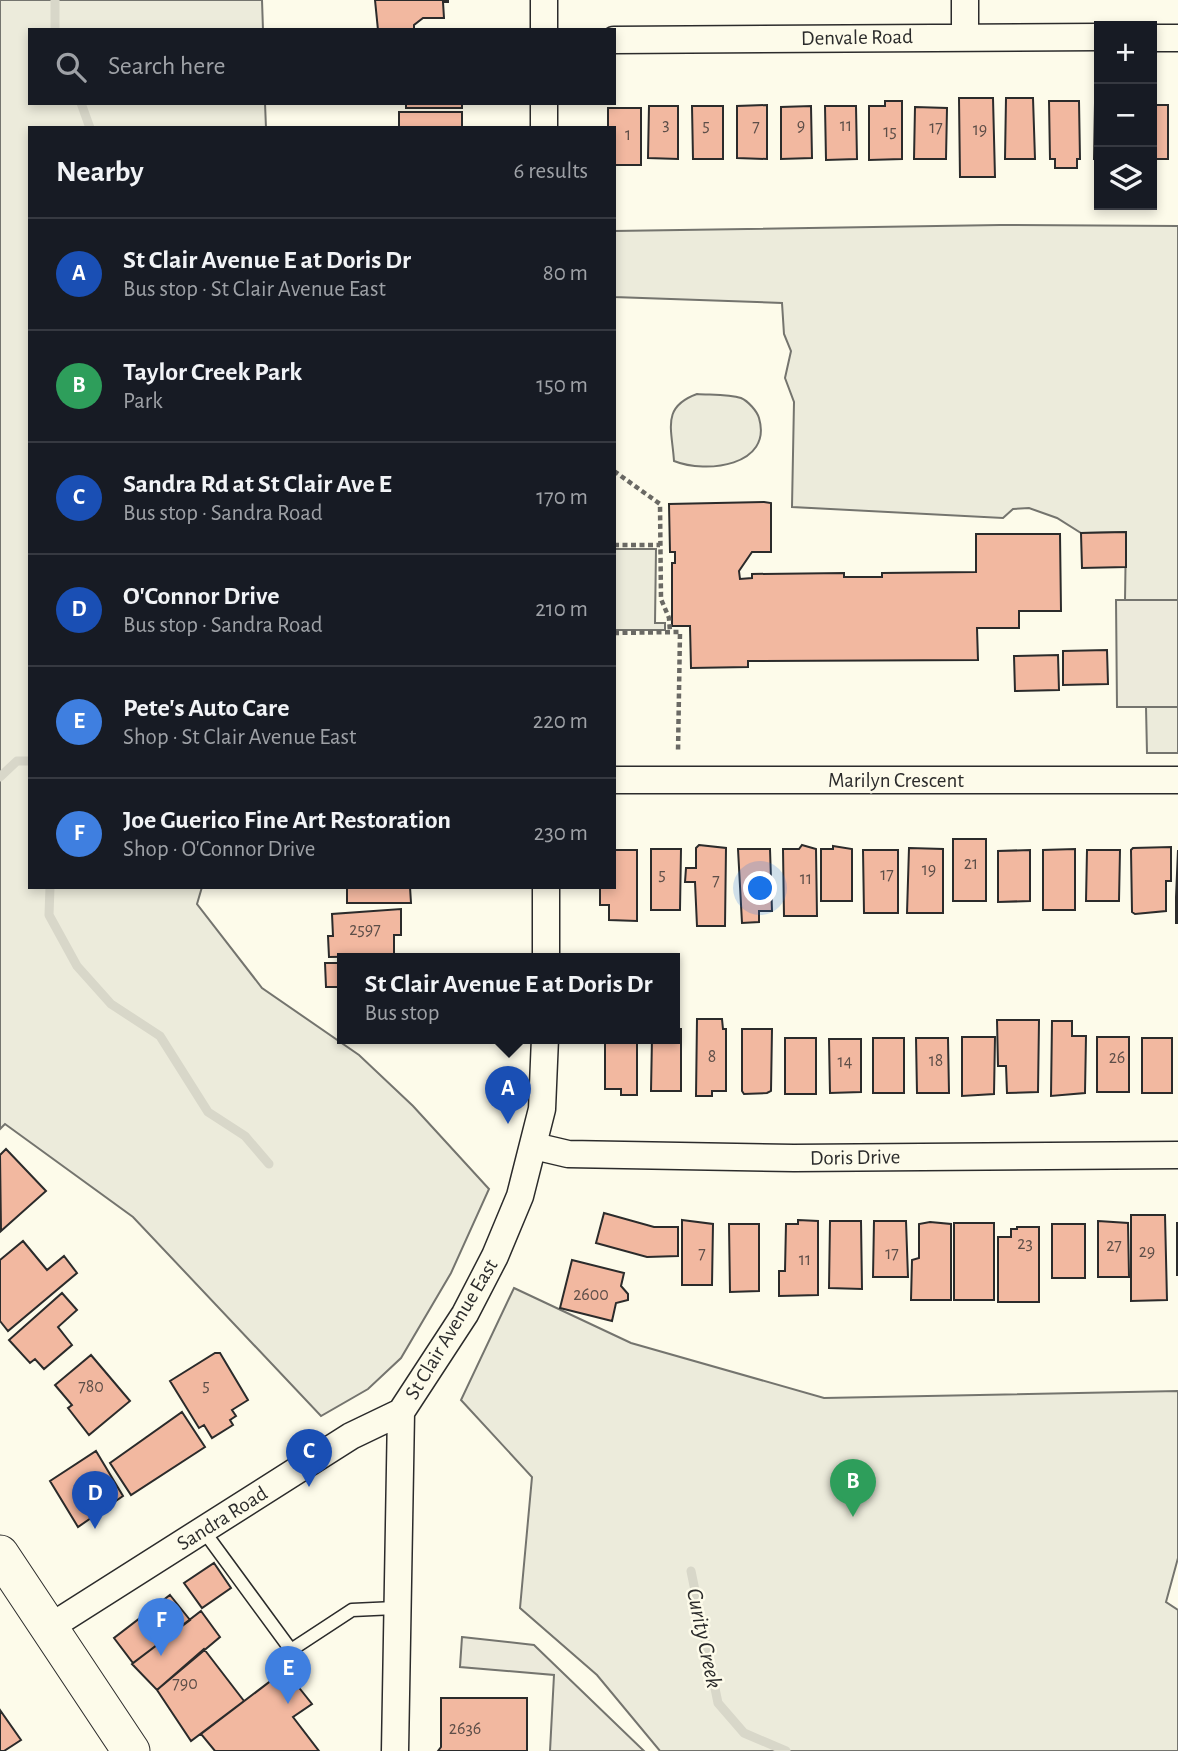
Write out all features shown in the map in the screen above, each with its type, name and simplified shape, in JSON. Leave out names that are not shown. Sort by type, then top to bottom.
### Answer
[{"type":"main road","points":[[0,1554],[47,1629],[131,1751]]},
{"type":"street","points":[[544,0],[544,28]]},
{"type":"street","points":[[965,0],[965,36]]},
{"type":"street","name":"Denvale Road","points":[[616,40],[1094,37]]},
{"type":"street","points":[[1157,38],[1178,38]]},
{"type":"street","points":[[544,105],[544,126]]},
{"type":"street","name":"Marilyn Crescent","points":[[616,780],[1178,780]]},
{"type":"street","points":[[546,889],[546,953]]},
{"type":"street","name":"St Clair Avenue East","points":[[395,1751],[395,1608],[401,1412],[465,1314],[495,1256],[520,1196],[542,1109],[545,1044]]},
{"type":"street","name":"Doris Drive","points":[[534,1146],[568,1154],[780,1158],[1178,1155]]},
{"type":"street","name":"Sandra Road","points":[[47,1629],[351,1436],[401,1412]]},
{"type":"lane","points":[[203,1530],[291,1650],[352,1610],[395,1608]]},
{"type":"path","points":[[616,472],[660,503],[661,599],[670,618],[670,632]]},
{"type":"path","points":[[616,545],[660,545]]},
{"type":"path","points":[[616,633],[680,632],[678,757]]},
{"type":"shaded area","points":[[0,0],[262,0],[263,28],[28,28],[28,105],[265,105],[266,126],[28,126],[28,889],[201,889],[197,904],[262,988],[337,1040],[337,1044],[343,1044],[359,1055],[413,1106],[489,1189],[451,1273],[401,1358],[368,1389],[321,1416],[133,1217],[5,1124],[0,1129]]},
{"type":"shaded area","points":[[1000,225],[1178,226],[1178,600],[1125,600],[1126,532],[1081,533],[1057,518],[1029,508],[1013,509],[1003,518],[792,507],[794,402],[785,378],[791,351],[784,334],[782,303],[616,297],[616,231]]},
{"type":"shaded area","points":[[697,394],[741,398],[754,409],[759,418],[761,434],[756,447],[747,456],[719,466],[703,467],[674,461],[671,429],[673,412],[686,399]]},
{"type":"shaded area","points":[[616,549],[656,549],[655,623],[665,623],[665,630],[616,630]]},
{"type":"shaded area","points":[[1116,600],[1178,600],[1178,707],[1117,707]]},
{"type":"shaded area","points":[[1146,707],[1178,707],[1178,753],[1147,753]]},
{"type":"shaded area","points":[[514,1288],[631,1343],[824,1398],[1178,1391],[1178,1558],[1166,1602],[1178,1610],[1178,1751],[660,1751],[597,1675],[520,1608],[532,1477],[461,1400]]},
{"type":"shaded area","points":[[462,1637],[534,1645],[644,1751],[550,1751],[554,1675],[460,1667]]},
{"type":"building","points":[[375,0],[448,0],[443,2],[444,18],[423,18],[414,28],[378,28]]},
{"type":"building","points":[[959,98],[993,98],[995,177],[960,177]]},
{"type":"building","points":[[1006,98],[1033,98],[1035,159],[1005,159]]},
{"type":"building","points":[[885,101],[902,101],[902,159],[869,160],[869,106],[885,106]]},
{"type":"building","points":[[1049,101],[1079,101],[1080,159],[1077,159],[1077,168],[1055,168],[1055,159],[1050,159]]},
{"type":"building","points":[[406,105],[462,105],[462,108],[406,108]]},
{"type":"building","points":[[767,105],[767,159],[737,158],[737,106]]},
{"type":"building","points":[[1157,105],[1168,105],[1168,159],[1157,159]]},
{"type":"building","points":[[649,106],[678,106],[678,159],[648,158]]},
{"type":"building","points":[[692,106],[723,106],[723,159],[693,159]]},
{"type":"building","points":[[811,106],[812,158],[781,159],[781,107]]},
{"type":"building","points":[[825,106],[856,106],[857,159],[826,160]]},
{"type":"building","points":[[915,107],[947,108],[946,159],[914,159]]},
{"type":"building","points":[[608,108],[641,108],[641,165],[616,165],[616,126],[608,126]]},
{"type":"building","points":[[399,112],[462,112],[462,126],[399,126]]},
{"type":"building","points":[[771,503],[771,552],[752,552],[739,571],[740,579],[752,578],[752,574],[844,573],[844,577],[882,577],[882,573],[976,572],[976,534],[1060,534],[1061,611],[1019,611],[1019,628],[977,628],[978,660],[748,661],[748,667],[691,668],[690,626],[672,626],[672,563],[675,563],[675,552],[670,552],[669,504]]},
{"type":"building","points":[[1126,532],[1126,567],[1082,568],[1081,533]]},
{"type":"building","points":[[1107,650],[1108,684],[1063,685],[1063,651]]},
{"type":"building","points":[[1058,655],[1059,690],[1015,691],[1014,656]]},
{"type":"building","points":[[953,839],[986,839],[986,901],[953,901]]},
{"type":"building","points":[[699,845],[726,848],[725,926],[697,926],[695,882],[685,882],[686,868],[696,868],[696,848]]},
{"type":"building","points":[[802,845],[816,849],[817,916],[784,916],[783,849],[799,849]]},
{"type":"building","points":[[833,846],[852,849],[852,901],[821,901],[821,849],[833,849]]},
{"type":"building","points":[[1171,847],[1171,881],[1166,881],[1166,911],[1135,914],[1132,912],[1131,850]]},
{"type":"building","points":[[909,848],[943,849],[943,913],[907,913]]},
{"type":"building","points":[[651,849],[681,849],[680,910],[651,910]]},
{"type":"building","points":[[738,849],[770,849],[772,911],[759,911],[759,922],[742,923]]},
{"type":"building","points":[[1075,849],[1075,910],[1043,910],[1043,850]]},
{"type":"building","points":[[616,850],[637,850],[637,921],[609,920],[609,905],[600,905],[600,889],[616,889]]},
{"type":"building","points":[[863,850],[898,850],[898,913],[864,913]]},
{"type":"building","points":[[1030,850],[1030,901],[998,902],[998,851]]},
{"type":"building","points":[[1087,850],[1120,850],[1119,901],[1086,901]]},
{"type":"building","points":[[1178,850],[1178,923],[1176,923],[1176,897]]},
{"type":"building","points":[[347,889],[410,889],[411,903],[347,903]]},
{"type":"building","points":[[401,909],[401,935],[394,935],[394,953],[337,953],[337,957],[329,957],[328,936],[333,936],[332,914]]},
{"type":"building","points":[[325,963],[337,963],[337,987],[326,987]]},
{"type":"building","points":[[697,1019],[722,1019],[723,1029],[726,1029],[726,1091],[712,1091],[712,1096],[696,1096]]},
{"type":"building","points":[[997,1020],[1039,1020],[1038,1092],[1007,1093],[1006,1066],[998,1066]]},
{"type":"building","points":[[1052,1021],[1072,1021],[1072,1036],[1086,1036],[1085,1093],[1051,1096]]},
{"type":"building","points":[[681,1029],[681,1091],[651,1091],[652,1044],[680,1044]]},
{"type":"building","points":[[742,1029],[772,1029],[771,1091],[767,1093],[744,1094],[742,1091]]},
{"type":"building","points":[[962,1037],[995,1037],[994,1094],[962,1096]]},
{"type":"building","points":[[1097,1037],[1129,1037],[1129,1092],[1097,1092]]},
{"type":"building","points":[[785,1038],[816,1038],[816,1094],[785,1094]]},
{"type":"building","points":[[873,1038],[904,1038],[904,1093],[873,1093]]},
{"type":"building","points":[[916,1038],[948,1038],[949,1093],[917,1093]]},
{"type":"building","points":[[1142,1038],[1172,1038],[1172,1093],[1142,1093]]},
{"type":"building","points":[[829,1039],[861,1039],[861,1092],[830,1093]]},
{"type":"building","points":[[605,1044],[637,1044],[637,1095],[621,1095],[621,1089],[605,1089]]},
{"type":"building","points":[[6,1149],[46,1191],[1,1231],[0,1155]]},
{"type":"building","points":[[604,1213],[654,1227],[678,1227],[678,1256],[647,1257],[596,1243]]},
{"type":"building","points":[[1131,1215],[1165,1215],[1167,1300],[1131,1301]]},
{"type":"building","points":[[682,1220],[713,1224],[712,1285],[682,1285]]},
{"type":"building","points":[[798,1220],[818,1221],[818,1295],[779,1296],[779,1271],[785,1271],[786,1224],[798,1224]]},
{"type":"building","points":[[830,1221],[861,1221],[862,1289],[829,1288]]},
{"type":"building","points":[[874,1221],[906,1221],[908,1277],[873,1277]]},
{"type":"building","points":[[1098,1221],[1128,1223],[1129,1277],[1098,1277]]},
{"type":"building","points":[[954,1223],[994,1223],[994,1300],[954,1300]]},
{"type":"building","points":[[1178,1223],[1178,1275],[1177,1275]]},
{"type":"building","points":[[729,1224],[759,1224],[759,1291],[730,1292]]},
{"type":"building","points":[[919,1224],[951,1224],[951,1300],[911,1300],[912,1260],[919,1258]]},
{"type":"building","points":[[1052,1224],[1085,1224],[1085,1278],[1052,1278]]},
{"type":"building","points":[[1039,1227],[1039,1302],[998,1302],[998,1237],[1011,1237],[1011,1229]]},
{"type":"building","points":[[23,1241],[47,1270],[64,1256],[77,1273],[8,1331],[0,1321],[0,1260]]},
{"type":"building","points":[[572,1260],[624,1273],[621,1286],[628,1294],[628,1300],[616,1303],[612,1321],[560,1308]]},
{"type":"building","points":[[62,1293],[77,1310],[58,1327],[72,1345],[44,1369],[35,1359],[30,1363],[9,1340]]},
{"type":"building","points":[[215,1353],[220,1353],[248,1400],[232,1410],[236,1416],[230,1420],[233,1425],[212,1438],[204,1425],[199,1428],[170,1381]]},
{"type":"building","points":[[91,1355],[130,1401],[89,1435],[68,1408],[72,1405],[55,1385]]},
{"type":"building","points":[[182,1412],[205,1447],[131,1495],[110,1463]]},
{"type":"building","points":[[96,1451],[123,1496],[78,1527],[50,1481]]},
{"type":"building","points":[[214,1563],[231,1588],[202,1608],[184,1583]]},
{"type":"building","points":[[170,1595],[190,1620],[133,1663],[114,1638]]},
{"type":"building","points":[[201,1611],[220,1637],[157,1690],[132,1664]]},
{"type":"building","points":[[204,1649],[244,1701],[191,1741],[157,1690]]},
{"type":"building","points":[[285,1670],[312,1704],[293,1717],[319,1751],[215,1751],[201,1734]]},
{"type":"building","points":[[441,1698],[527,1698],[527,1751],[438,1751],[441,1747]]},
{"type":"building","points":[[0,1710],[21,1740],[4,1751],[0,1751]]},
{"type":"waterway","name":"Curity Creek","points":[[55,0],[55,28]]},
{"type":"waterway","name":"Curity Creek","points":[[82,105],[89,126]]},
{"type":"waterway","points":[[0,777],[17,761],[28,761]]},
{"type":"waterway","name":"Curity Creek","points":[[50,889],[49,915],[77,966],[111,1004],[160,1036],[208,1112],[245,1136],[269,1164]]},
{"type":"waterway","name":"Curity Creek","points":[[691,1571],[718,1703],[744,1733],[786,1751]]},
{"type":"place","name":"St Clair Avenue E at Doris Dr","points":[[508,1124]]},
{"type":"place","name":"Sandra Rd at St Clair Ave E","points":[[309,1487]]},
{"type":"place","name":"Taylor Creek Park","points":[[853,1517]]},
{"type":"place","name":"O'Connor Drive","points":[[95,1529]]},
{"type":"place","name":"Joe Guerico Fine Art Restoration","points":[[161,1656]]},
{"type":"place","name":"Pete's Auto Care","points":[[288,1704]]}]
